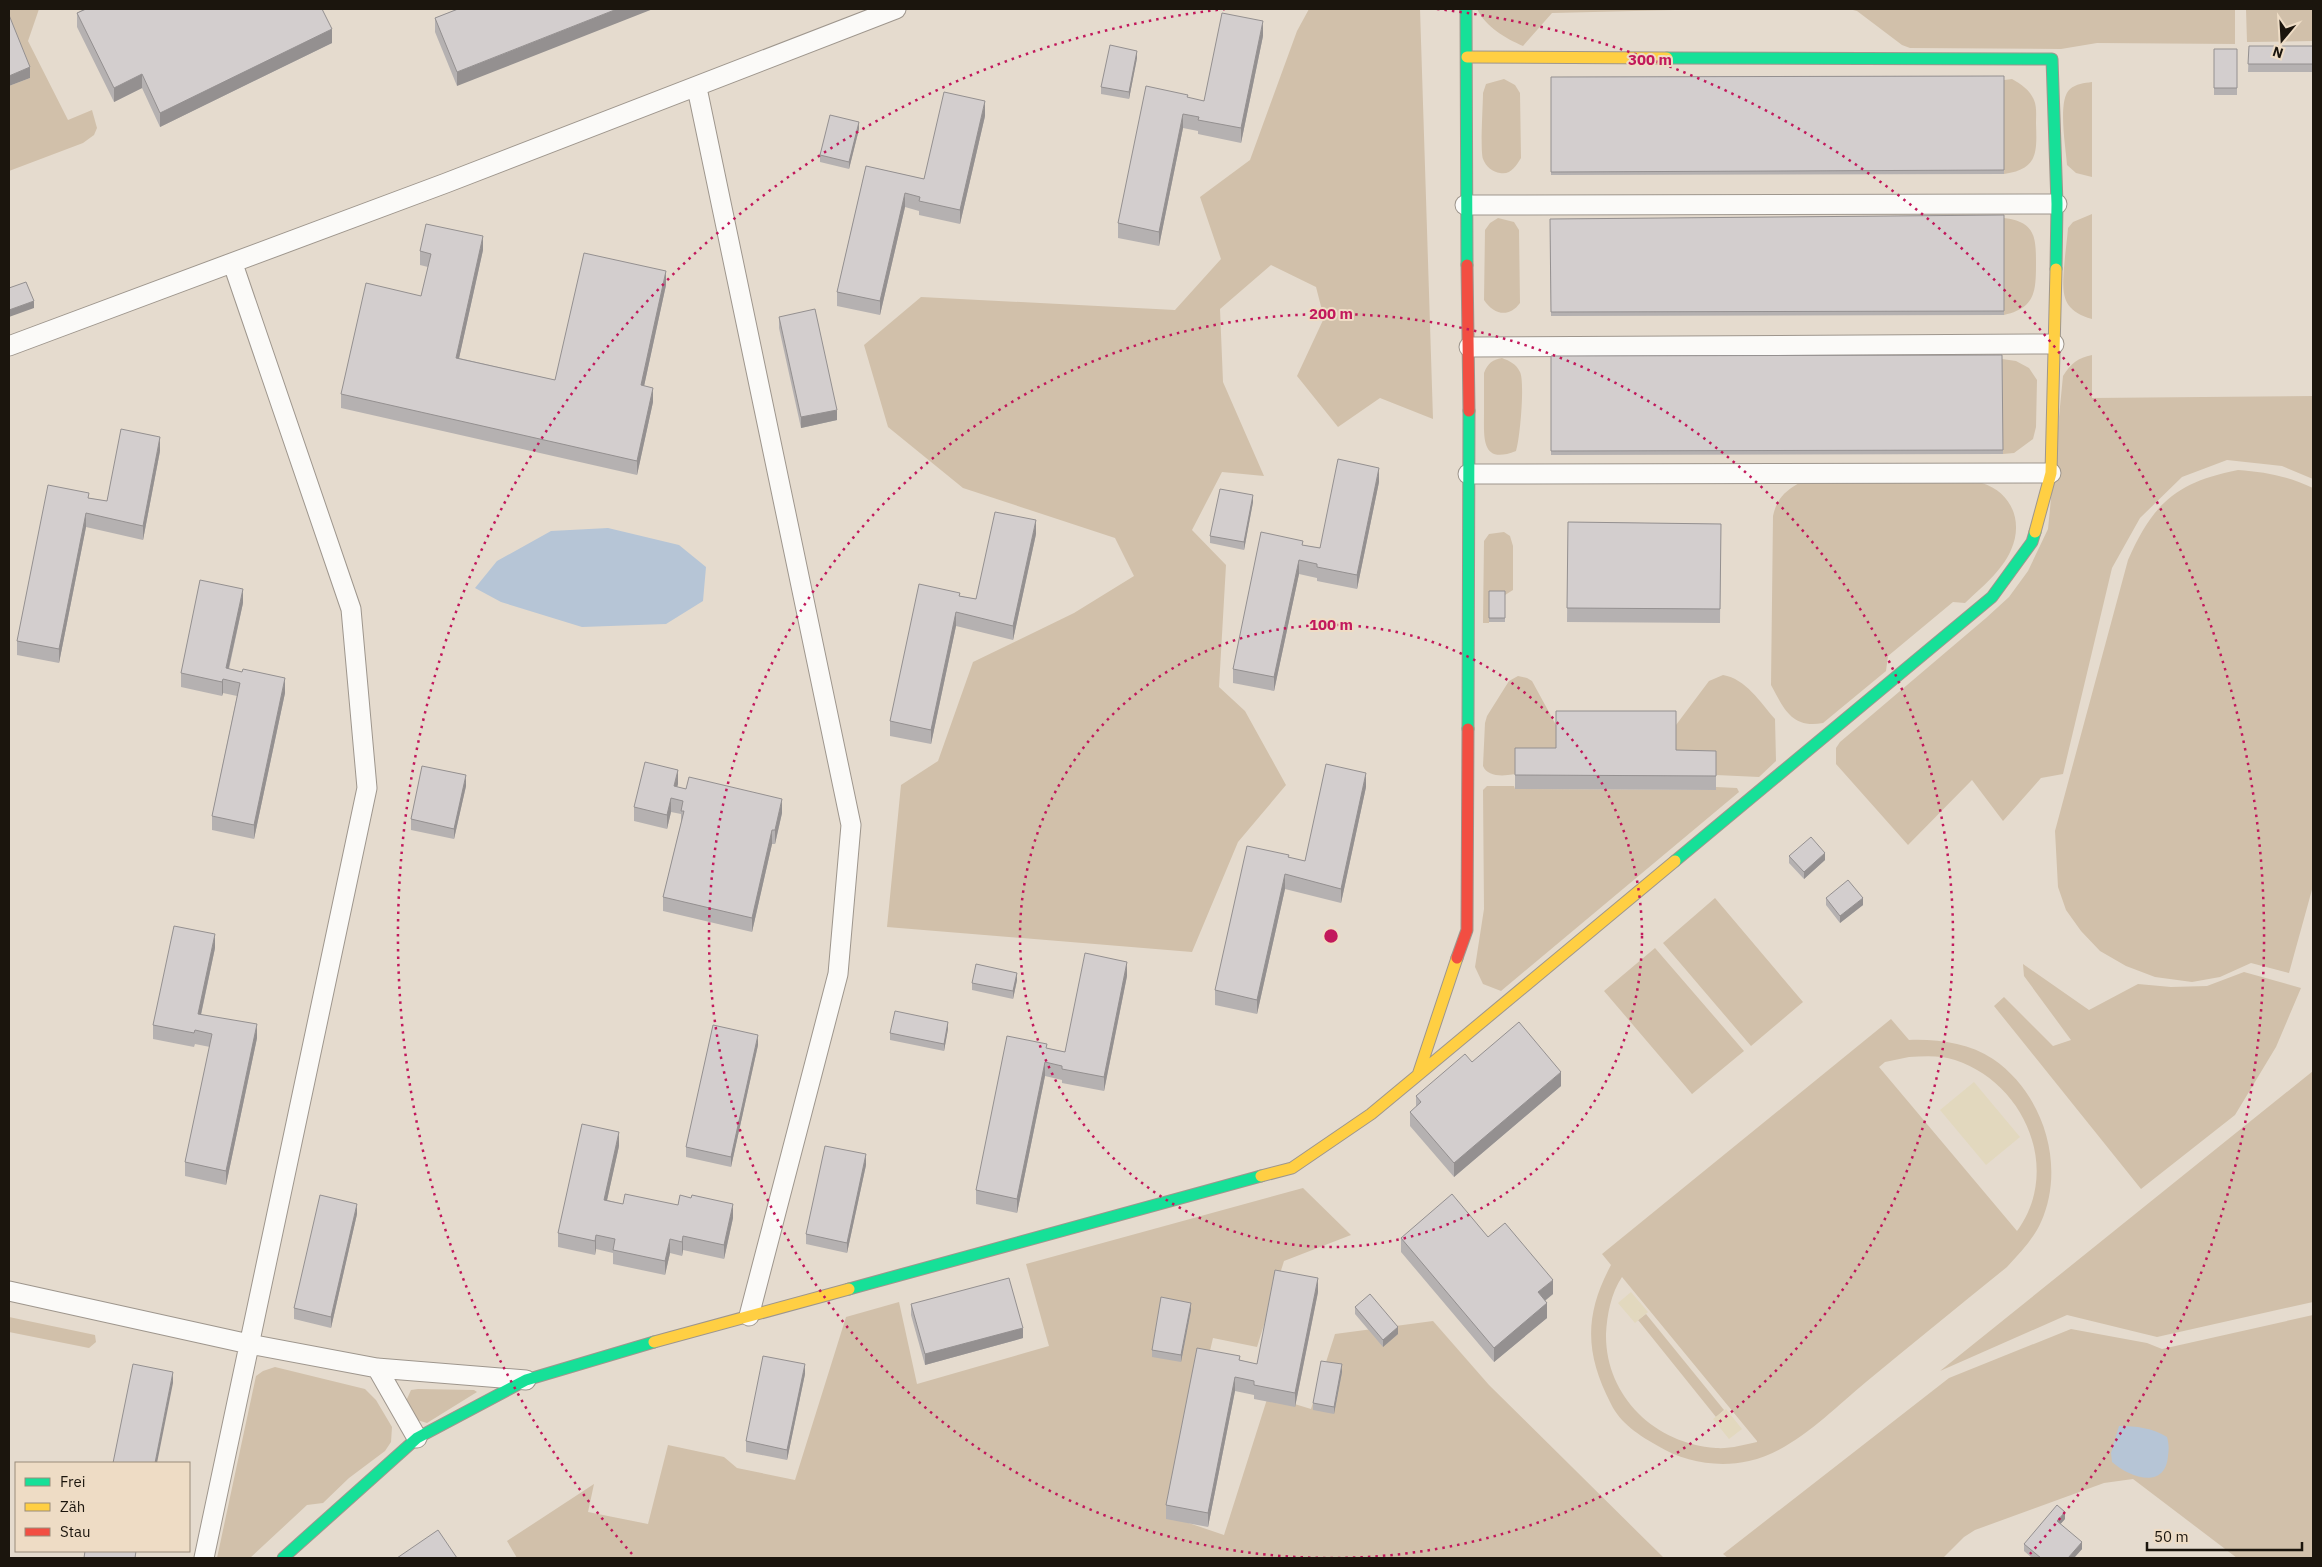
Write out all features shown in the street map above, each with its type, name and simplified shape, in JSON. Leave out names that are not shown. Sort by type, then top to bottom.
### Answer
[{"type":"street","points":[[9,346],[233,264],[696,88],[896,9]]},
{"type":"street","points":[[1418,1075],[1467,930],[1469,347],[1465,205],[1466,9]]},
{"type":"street","points":[[283,1558],[416,1438],[526,1380],[749,1316],[1292,1168],[1371,1114],[1992,597],[2032,542],[2052,473],[2057,204],[2052,59],[1467,57]]},
{"type":"street","points":[[696,88],[850,825],[838,974],[749,1316]]},
{"type":"street","points":[[1465,205],[2057,204]]},
{"type":"street","points":[[204,1558],[367,788],[351,609],[233,264]]},
{"type":"street","points":[[1469,347],[2054,344]]},
{"type":"street","points":[[1468,474],[2052,473]]},
{"type":"street","points":[[9,1291],[249,1344],[377,1368],[526,1380]]},
{"type":"street","points":[[377,1368],[416,1438]]},
{"type":"shaded area","points":[[9,9],[39,9],[28,41],[68,120],[92,110],[97,128],[94,135],[83,143],[9,171],[9,86],[30,78],[9,25]]},
{"type":"shaded area","points":[[1309,9],[1420,9],[1433,419],[1380,398],[1338,427],[1297,376],[1324,318],[1316,287],[1271,265],[1220,309],[1223,382],[1264,476],[1222,472],[1192,530],[1226,565],[1219,687],[1245,711],[1286,785],[1238,842],[1192,952],[887,927],[901,785],[938,761],[973,662],[1074,613],[1134,576],[1115,538],[963,488],[888,427],[864,345],[921,297],[1175,310],[1221,259],[1200,197],[1250,160],[1297,31]]},
{"type":"shaded area","points":[[1477,9],[1716,9],[1552,13],[1523,46],[1491,27]]},
{"type":"shaded area","points":[[1849,9],[2235,9],[2235,44],[2097,43],[2061,49],[1910,48],[1902,45],[1857,11]]},
{"type":"shaded area","points":[[2246,9],[2313,9],[2313,41],[2247,42]]},
{"type":"shaded area","points":[[1504,79],[1515,85],[1520,93],[1521,158],[1513,169],[1507,173],[1497,172],[1488,167],[1484,162],[1482,154],[1483,93],[1486,84]]},
{"type":"shaded area","points":[[2012,79],[2025,88],[2034,100],[2036,106],[2036,143],[2033,158],[2029,164],[2015,172],[2004,174],[2004,80]]},
{"type":"shaded area","points":[[2092,82],[2092,177],[2076,173],[2067,165],[2063,113],[2066,95],[2070,89],[2083,83]]},
{"type":"shaded area","points":[[2092,214],[2092,319],[2069,306],[2063,286],[2068,228],[2073,222]]},
{"type":"shaded area","points":[[1498,218],[1514,222],[1519,230],[1520,303],[1516,308],[1506,313],[1492,309],[1484,300],[1485,230],[1490,223]]},
{"type":"shaded area","points":[[2004,218],[2022,223],[2032,232],[2036,264],[2032,297],[2022,308],[2004,315]]},
{"type":"shaded area","points":[[2092,355],[2092,398],[2313,396],[2313,479],[2282,466],[2227,460],[2182,477],[2140,518],[2112,568],[2063,774],[2041,778],[2003,821],[1972,780],[1908,845],[1836,764],[1836,748],[1840,742],[2009,597],[2028,571],[2048,529],[2063,376],[2075,362]]},
{"type":"shaded area","points":[[1502,358],[1512,363],[1520,372],[1522,387],[1521,411],[1516,451],[1496,454],[1490,452],[1485,440],[1484,373],[1491,362]]},
{"type":"shaded area","points":[[2002,359],[2016,361],[2029,368],[2037,380],[2036,427],[2033,439],[2014,453],[2003,454]]},
{"type":"shaded area","points":[[2238,470],[2276,475],[2295,480],[2313,488],[2313,886],[2289,973],[2251,963],[2220,977],[2192,982],[2155,977],[2126,966],[2100,951],[2081,931],[2066,910],[2058,887],[2055,831],[2128,560],[2137,540],[2158,510],[2170,498],[2199,481]]},
{"type":"shaded area","points":[[1801,482],[1982,483],[2001,493],[2007,501],[2015,518],[2016,529],[2015,539],[2007,558],[1984,585],[1965,603],[1953,602],[1888,656],[1886,671],[1823,723],[1812,724],[1796,720],[1790,715],[1771,685],[1773,516],[1782,496]]},
{"type":"shaded area","points":[[1504,532],[1510,536],[1513,546],[1513,590],[1505,595],[1489,595],[1489,623],[1483,623],[1484,541],[1489,534]]},
{"type":"shaded area","points":[[1723,675],[1731,677],[1746,686],[1775,719],[1776,761],[1759,777],[1716,775],[1716,765],[1676,765],[1676,725],[1709,681]]},
{"type":"shaded area","points":[[1518,676],[1532,681],[1556,725],[1556,762],[1517,774],[1496,775],[1488,772],[1483,766],[1485,723],[1487,716],[1509,681]]},
{"type":"shaded area","points":[[1487,786],[1514,786],[1515,789],[1715,790],[1716,787],[1737,788],[1739,792],[1501,991],[1483,984],[1475,967],[1484,909],[1483,790]]},
{"type":"shaded area","points":[[1715,898],[1803,1002],[1751,1046],[1663,943]]},
{"type":"shaded area","points":[[1655,948],[1744,1051],[1692,1094],[1604,991]]},
{"type":"shaded area","points":[[2023,964],[2089,1010],[2138,984],[2171,987],[2207,986],[2244,972],[2301,988],[2276,1047],[2235,1115],[2141,1189],[1994,1006],[2004,997],[2053,1046],[2071,1040],[2024,976]]},
{"type":"shaded area","points":[[1891,1019],[1909,1040],[1953,1043],[1974,1049],[1993,1059],[2011,1074],[2026,1091],[2037,1111],[2045,1133],[2050,1155],[2051,1178],[2048,1200],[2038,1229],[2017,1257],[1812,1428],[1797,1439],[1766,1456],[1749,1461],[1713,1464],[1690,1460],[1668,1452],[1625,1423],[1615,1411],[1602,1386],[1592,1351],[1592,1318],[1602,1283],[1611,1265],[1602,1254]],"holes":[[[1932,1056],[1950,1058],[1980,1071],[2001,1088],[2017,1108],[2029,1131],[2036,1156],[2036,1182],[2030,1207],[2017,1231],[1879,1067],[1885,1062],[1909,1057]],[[1622,1277],[1757,1441],[1757,1442],[1716,1448],[1694,1444],[1673,1437],[1654,1427],[1638,1413],[1624,1396],[1614,1377],[1608,1357],[1606,1334],[1612,1297]]]},
{"type":"shaded area","points":[[2313,1071],[2313,1302],[2157,1337],[2067,1315],[1940,1371]]},
{"type":"shaded area","points":[[1303,1188],[1351,1235],[1284,1261],[1257,1347],[1213,1338],[1171,1517],[1224,1535],[1268,1396],[1311,1409],[1335,1334],[1433,1321],[1489,1385],[1664,1558],[517,1558],[507,1541],[594,1484],[588,1512],[648,1524],[668,1445],[724,1457],[737,1468],[795,1480],[846,1317],[899,1302],[917,1384],[1049,1346],[1026,1264]]},
{"type":"shaded area","points":[[1646,1314],[1724,1410],[1716,1417],[1638,1320]]},
{"type":"shaded area","points":[[2313,1315],[2313,1558],[2237,1558],[2133,1479],[2104,1483],[1975,1530],[1964,1537],[1943,1558],[1728,1558],[1723,1554],[1949,1378],[2071,1329],[2147,1343],[2162,1349]]},
{"type":"shaded area","points":[[9,1317],[95,1335],[96,1342],[89,1348],[9,1332]]},
{"type":"shaded area","points":[[275,1367],[365,1389],[376,1400],[392,1427],[391,1442],[385,1451],[349,1478],[323,1503],[307,1505],[250,1558],[217,1558],[256,1376],[263,1371]]},
{"type":"shaded area","points":[[411,1390],[474,1390],[477,1392],[427,1423],[417,1420],[406,1401]]},
{"type":"sand","points":[[1974,1082],[2020,1137],[1986,1165],[1940,1110]]},
{"type":"sand","points":[[1631,1292],[1648,1312],[1635,1323],[1618,1303]]},
{"type":"sand","points":[[1726,1409],[1742,1429],[1729,1439],[1713,1419]]},
{"type":"water","points":[[608,528],[679,545],[706,567],[703,601],[666,624],[582,627],[501,602],[475,588],[497,561],[551,531]]},
{"type":"water","points":[[2119,1426],[2144,1428],[2156,1431],[2167,1437],[2169,1446],[2168,1456],[2161,1474],[2146,1478],[2137,1476],[2119,1468],[2112,1462],[2111,1453]]},
{"type":"building","points":[[86,9],[322,9],[332,29],[160,113],[142,74],[114,88],[77,13]]},
{"type":"building","points":[[458,9],[617,9],[457,72],[435,18]]},
{"type":"building","points":[[1222,13],[1263,21],[1241,128],[1198,120],[1199,117],[1183,114],[1159,232],[1118,223],[1146,86],[1188,95],[1187,97],[1204,101]]},
{"type":"building","points":[[9,15],[30,67],[9,76]]},
{"type":"building","points":[[1110,45],[1137,51],[1129,92],[1101,87]]},
{"type":"building","points":[[2249,46],[2313,46],[2313,64],[2248,64]]},
{"type":"building","points":[[2214,49],[2237,49],[2237,88],[2214,88]]},
{"type":"building","points":[[2004,76],[2004,170],[1551,172],[1551,77]]},
{"type":"building","points":[[944,92],[985,101],[960,210],[919,201],[920,197],[905,193],[880,301],[837,292],[866,166],[924,179]]},
{"type":"building","points":[[830,115],[859,122],[849,162],[820,155]]},
{"type":"building","points":[[2004,215],[2004,311],[1551,312],[1550,219]]},
{"type":"building","points":[[426,224],[483,236],[456,358],[555,380],[584,253],[666,271],[641,385],[653,388],[637,461],[341,394],[366,283],[421,296],[431,254],[420,251]]},
{"type":"building","points":[[26,282],[34,301],[9,310],[9,288]]},
{"type":"building","points":[[815,309],[837,410],[801,417],[779,317]]},
{"type":"building","points":[[2002,355],[2003,450],[1551,451],[1551,356]]},
{"type":"building","points":[[121,429],[160,437],[143,526],[86,513],[59,649],[17,641],[48,485],[89,493],[88,498],[107,501]]},
{"type":"building","points":[[1338,459],[1379,468],[1357,575],[1317,567],[1317,564],[1299,560],[1274,677],[1233,669],[1261,532],[1303,541],[1302,545],[1320,548]]},
{"type":"building","points":[[1220,489],[1253,495],[1244,542],[1210,536]]},
{"type":"building","points":[[995,512],[1036,520],[1013,626],[956,612],[931,730],[890,721],[919,584],[960,593],[959,596],[976,599]]},
{"type":"building","points":[[1568,522],[1721,524],[1720,609],[1567,608]]},
{"type":"building","points":[[200,580],[243,589],[226,668],[242,672],[243,669],[285,678],[254,825],[212,816],[240,683],[223,679],[222,682],[181,673]]},
{"type":"building","points":[[1489,591],[1505,591],[1505,618],[1489,618]]},
{"type":"building","points":[[1556,711],[1676,711],[1676,750],[1716,751],[1716,776],[1515,775],[1515,748],[1556,748]]},
{"type":"building","points":[[645,762],[678,770],[674,786],[686,789],[689,777],[782,799],[775,830],[772,830],[752,918],[663,897],[684,811],[681,811],[683,801],[671,798],[667,815],[634,807]]},
{"type":"building","points":[[1326,764],[1366,773],[1341,889],[1285,874],[1257,1000],[1215,990],[1247,846],[1289,855],[1288,857],[1305,861]]},
{"type":"building","points":[[422,766],[466,775],[454,829],[411,819]]},
{"type":"building","points":[[1811,837],[1825,853],[1804,872],[1789,856]]},
{"type":"building","points":[[1848,880],[1863,898],[1840,916],[1826,898]]},
{"type":"building","points":[[174,926],[215,934],[198,1014],[257,1024],[226,1171],[185,1162],[212,1034],[195,1030],[194,1033],[153,1025]]},
{"type":"building","points":[[1085,953],[1127,962],[1104,1077],[1062,1069],[1062,1066],[1045,1062],[1017,1199],[976,1190],[1007,1036],[1047,1044],[1046,1048],[1065,1052]]},
{"type":"building","points":[[976,964],[1017,973],[1013,991],[972,983]]},
{"type":"building","points":[[895,1011],[948,1022],[944,1044],[890,1033]]},
{"type":"building","points":[[1519,1022],[1561,1072],[1454,1163],[1410,1112],[1421,1102],[1416,1096],[1465,1054],[1472,1062]]},
{"type":"building","points":[[713,1025],[758,1035],[731,1157],[686,1147]]},
{"type":"building","points":[[582,1124],[619,1132],[604,1200],[623,1204],[625,1194],[678,1205],[680,1195],[691,1198],[692,1195],[733,1204],[724,1245],[683,1236],[682,1242],[670,1239],[665,1261],[613,1250],[615,1239],[596,1235],[595,1241],[558,1233]]},
{"type":"building","points":[[825,1146],[866,1154],[847,1243],[806,1234]]},
{"type":"building","points":[[1452,1194],[1488,1237],[1505,1223],[1553,1280],[1538,1292],[1547,1303],[1494,1348],[1401,1238]]},
{"type":"building","points":[[320,1195],[357,1204],[331,1317],[294,1308]]},
{"type":"building","points":[[1275,1270],[1318,1278],[1295,1393],[1254,1385],[1254,1381],[1235,1377],[1208,1513],[1166,1505],[1197,1348],[1240,1356],[1239,1360],[1257,1364]]},
{"type":"building","points":[[1009,1278],[1023,1328],[925,1354],[911,1304]]},
{"type":"building","points":[[1370,1294],[1398,1327],[1383,1340],[1355,1307]]},
{"type":"building","points":[[1161,1297],[1191,1303],[1181,1355],[1152,1350]]},
{"type":"building","points":[[763,1356],[805,1364],[787,1450],[746,1441]]},
{"type":"building","points":[[1321,1361],[1342,1364],[1334,1407],[1313,1403]]},
{"type":"building","points":[[133,1364],[173,1372],[155,1462],[113,1462]]},
{"type":"building","points":[[2057,1505],[2065,1512],[2057,1521],[2082,1542],[2068,1558],[2041,1558],[2024,1544]]},
{"type":"building","points":[[438,1530],[457,1558],[397,1558]]},
{"type":"building","points":[[85,1552],[136,1552],[135,1558],[84,1558]]},
{"type":"traffic: fast","points":[[1466,9],[1467,265]]},
{"type":"traffic: fast","points":[[1667,58],[2052,59],[2057,204],[2056,269]]},
{"type":"traffic: fast","points":[[1468,729],[1469,411]]},
{"type":"traffic: fast","points":[[1675,861],[1992,597],[2032,542],[2035,532]]},
{"type":"traffic: fast","points":[[849,1289],[1261,1176]]},
{"type":"traffic: fast","points":[[283,1558],[417,1438],[526,1380],[654,1342]]},
{"type":"traffic: slow","points":[[1467,57],[1667,58]]},
{"type":"traffic: slow","points":[[2035,532],[2051,473],[2056,269]]},
{"type":"traffic: slow","points":[[1418,1075],[1675,861]]},
{"type":"traffic: slow","points":[[1261,1176],[1292,1168],[1371,1114],[1418,1075],[1457,958]]},
{"type":"traffic: slow","points":[[654,1342],[849,1289]]},
{"type":"traffic: jam","points":[[1467,265],[1469,411]]},
{"type":"traffic: jam","points":[[1457,958],[1467,930],[1468,729]]}]
